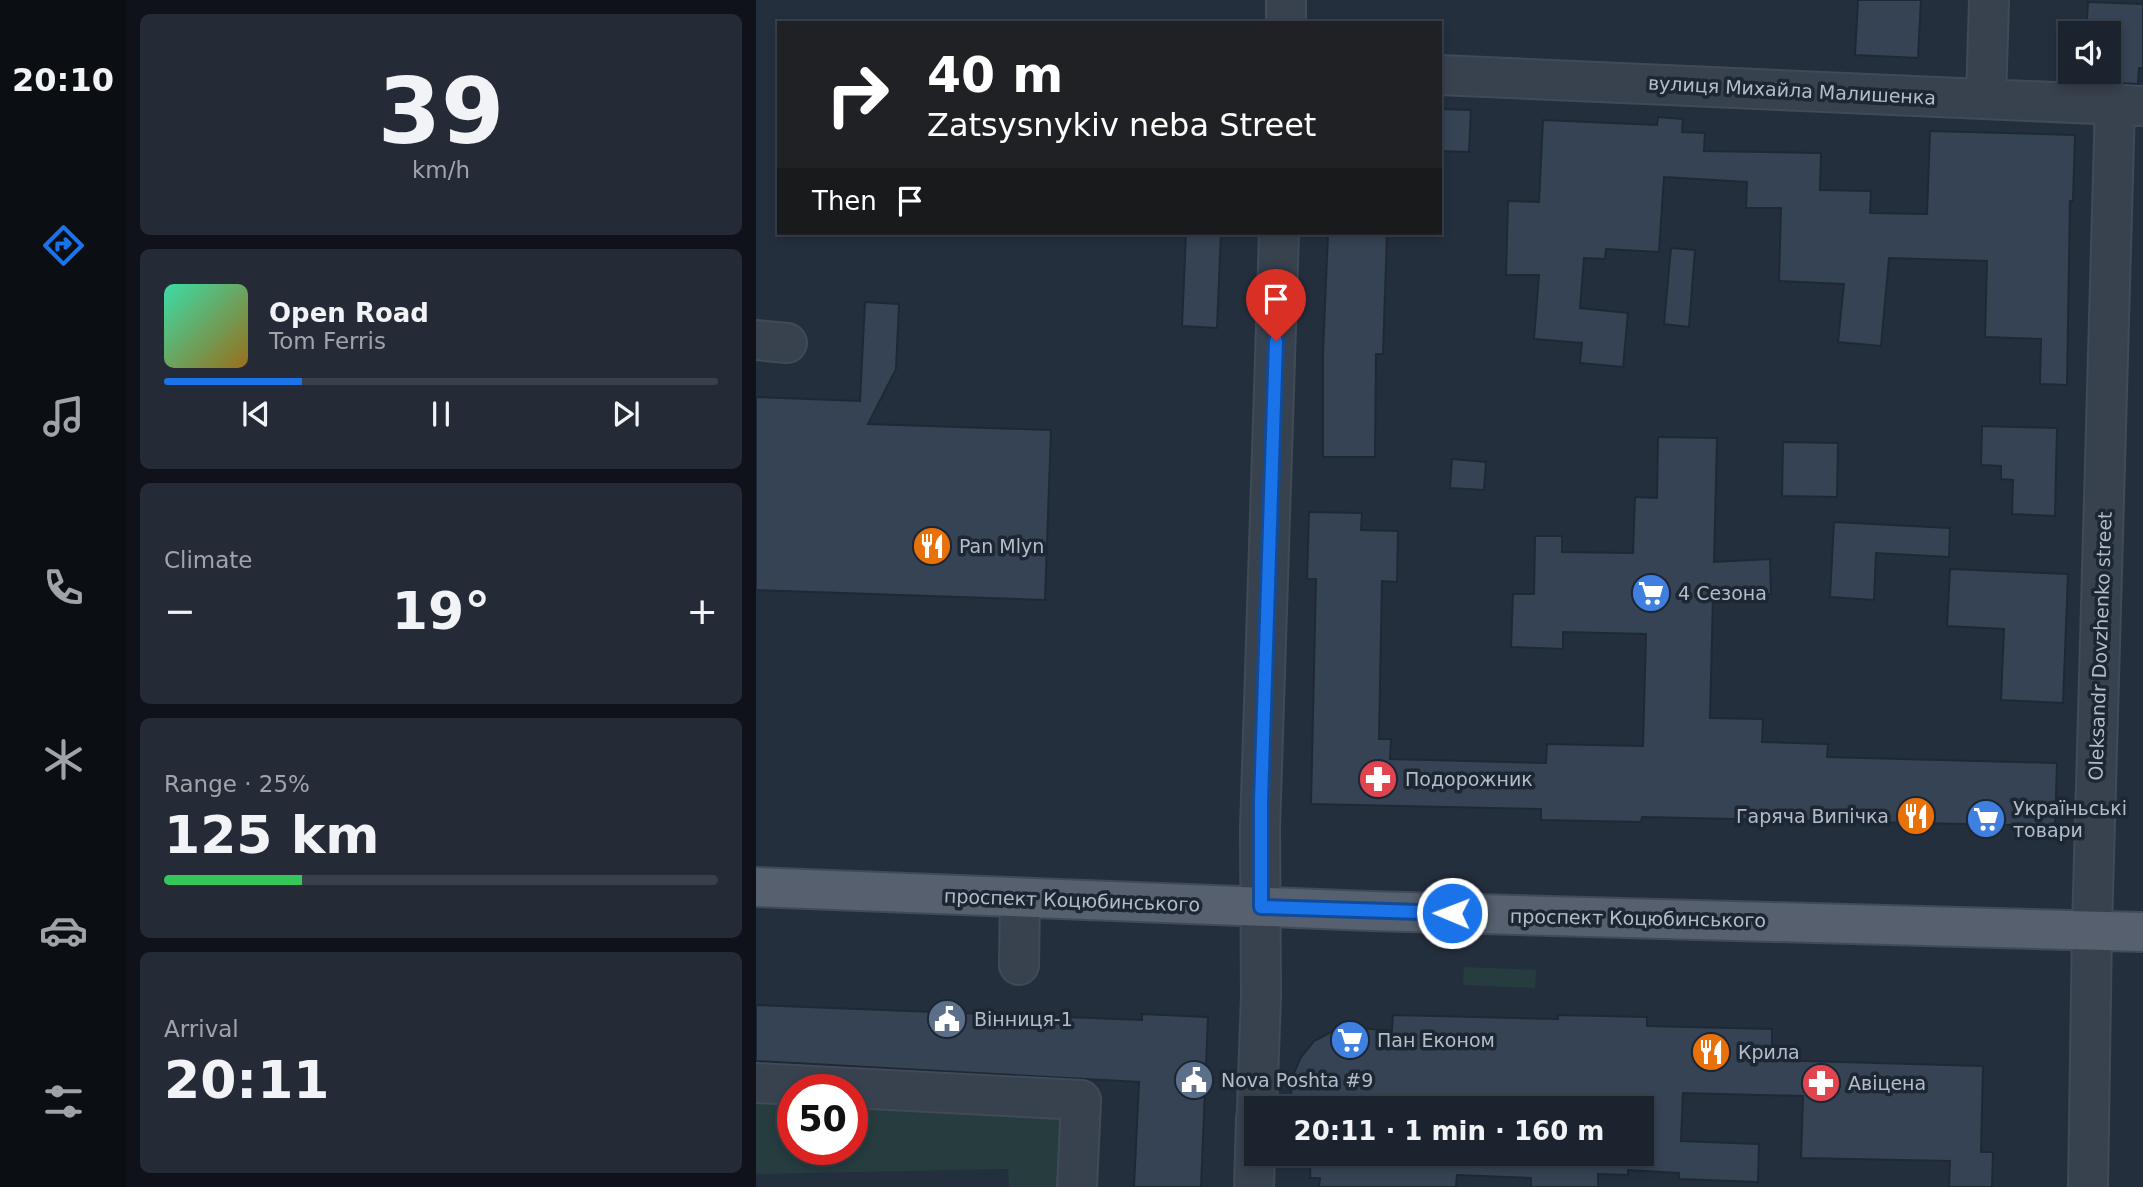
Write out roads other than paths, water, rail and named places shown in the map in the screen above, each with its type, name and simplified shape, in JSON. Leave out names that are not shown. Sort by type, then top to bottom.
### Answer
[{"type":"main road","name":"проспект Коцюбинського","points":[[756,887],[1261,907],[2143,932]]},
{"type":"street","points":[[1286,0],[1286,21]]},
{"type":"street","points":[[1986,99],[1989,0]]},
{"type":"street","name":"вулиця Михайла Малишенка","points":[[1442,75],[2129,105]]},
{"type":"street","name":"Oleksandr Dovzhenko street","points":[[2088,1187],[2092,929],[2129,105]]},
{"type":"street","points":[[1257,1096],[1261,996],[1261,801],[1279,235]]},
{"type":"street","points":[[1019,965],[1020,898]]},
{"type":"street","points":[[756,1083],[1081,1100],[1077,1187]]},
{"type":"street","points":[[1254,1187],[1255,1166]]},
{"type":"place","name":"Pan Mlyn","points":[[932,546]]},
{"type":"place","name":"4 Сезона","points":[[1651,593]]},
{"type":"place","name":"Подорожник","points":[[1378,779]]},
{"type":"place","name":"Гаряча Випічка","points":[[1916,816]]},
{"type":"place","name":"Україньські товари","points":[[1986,819]]},
{"type":"place","name":"Вінниця-1","points":[[947,1019]]},
{"type":"place","name":"Пан Економ","points":[[1350,1040]]},
{"type":"place","name":"Крила","points":[[1711,1052]]},
{"type":"place","name":"Nova Poshta #9","points":[[1194,1080]]},
{"type":"place","name":"Авіцена","points":[[1821,1083]]}]
